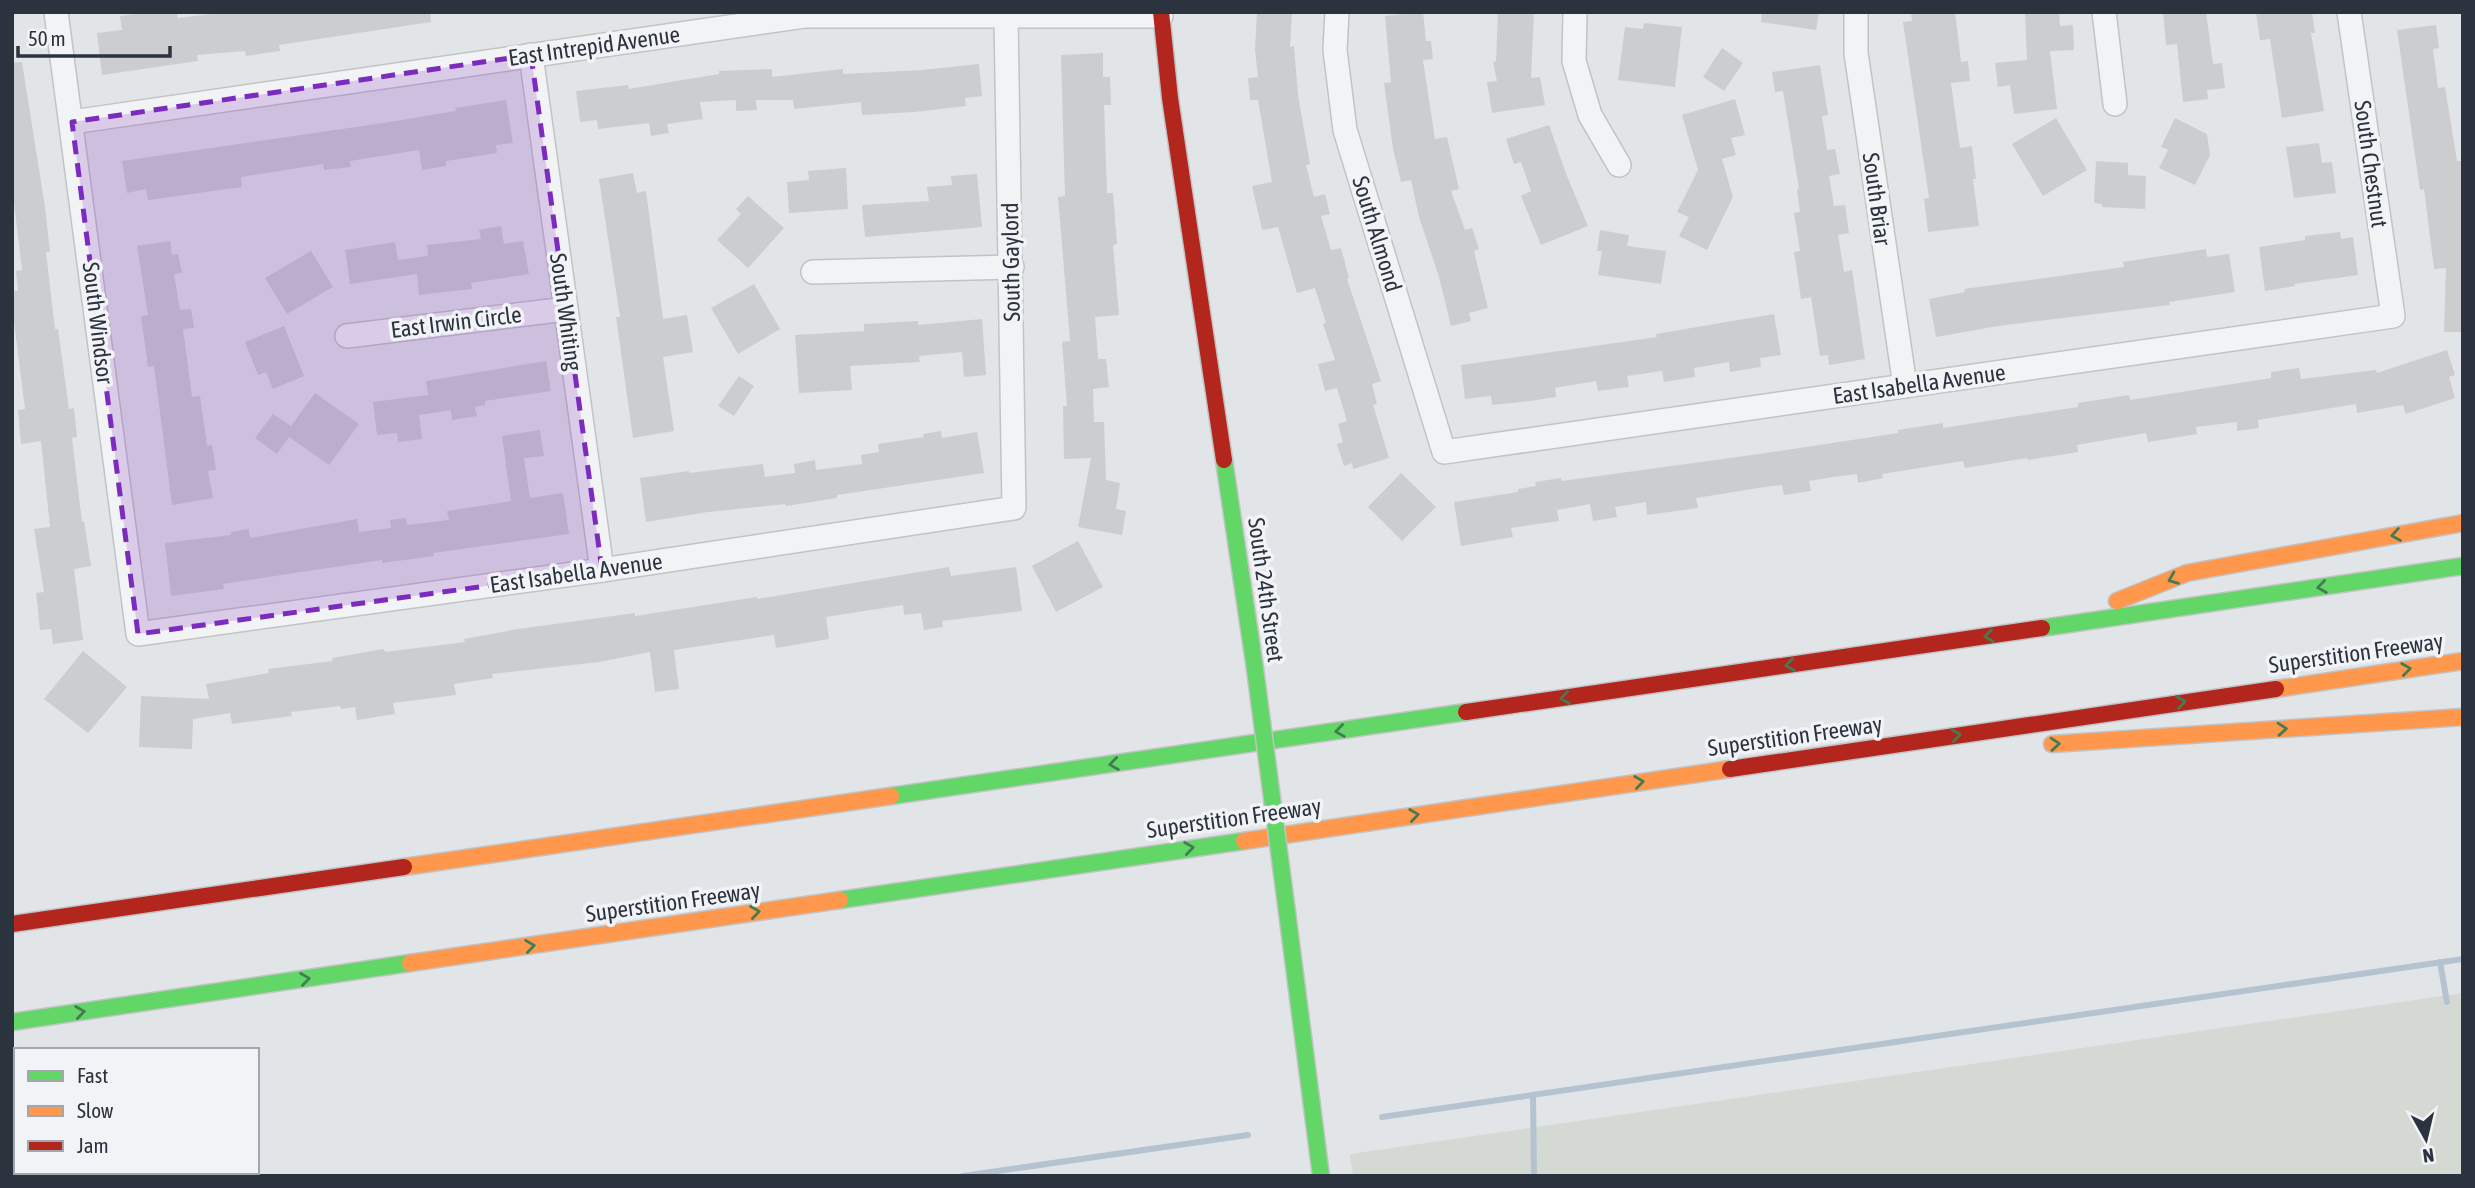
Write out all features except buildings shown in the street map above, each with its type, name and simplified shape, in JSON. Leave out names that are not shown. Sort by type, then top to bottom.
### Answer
[{"type":"main road","name":"South 24th Street","points":[[1161,14],[1170,98],[1255,669],[1321,1176]]},
{"type":"main road","points":[[2056,625],[2187,573],[2463,523]]},
{"type":"main road","points":[[12,924],[2463,566]]},
{"type":"main road","name":"Superstition Freeway","points":[[12,1022],[2463,661]]},
{"type":"main road","points":[[2031,745],[2463,717]]},
{"type":"main road","points":[[1767,763],[1976,749]]},
{"type":"street","name":"South Windsor","points":[[56,12],[138,634]]},
{"type":"street","name":"South Almond","points":[[1338,12],[1335,50],[1345,130],[1444,452]]},
{"type":"street","points":[[1575,12],[1574,61],[1590,115],[1619,164]]},
{"type":"street","name":"South Briar","points":[[1856,12],[1856,53],[1905,386]]},
{"type":"street","points":[[2104,12],[2115,104]]},
{"type":"street","name":"South Chestnut","points":[[2349,12],[2393,316]]},
{"type":"street","name":"East Intrepid Avenue","points":[[72,121],[805,16],[1161,14]]},
{"type":"street","name":"South Gaylord","points":[[1006,16],[1014,509]]},
{"type":"street","name":"South Whiting","points":[[531,55],[603,570]]},
{"type":"street","points":[[813,272],[1012,267]]},
{"type":"street","name":"East Irwin Circle","points":[[347,336],[566,309]]},
{"type":"street","name":"East Isabella Avenue","points":[[1444,452],[2393,316]]},
{"type":"street","name":"East Isabella Avenue","points":[[138,634],[603,570],[1014,509]]},
{"type":"highlighted area","points":[[531,55],[602,570],[138,634],[72,122]]},
{"type":"shaded area","points":[[2463,993],[2463,1176],[1353,1176],[1350,1154]]},
{"type":"waterway","points":[[1382,1117],[2463,959]]},
{"type":"waterway","points":[[2440,962],[2447,1002]]},
{"type":"waterway","points":[[1533,1095],[1534,1176]]},
{"type":"waterway","points":[[963,1176],[1248,1135]]},
{"type":"traffic: fast","points":[[1224,460],[1255,669]]},
{"type":"traffic: fast","points":[[2042,628],[2463,566]]},
{"type":"traffic: fast","points":[[1255,669],[1287,912]]},
{"type":"traffic: fast","points":[[891,796],[1466,712]]},
{"type":"traffic: fast","points":[[840,900],[1244,841]]},
{"type":"traffic: fast","points":[[1287,912],[1321,1176]]},
{"type":"traffic: fast","points":[[12,1022],[410,963]]},
{"type":"traffic: slow","points":[[2117,601],[2187,573],[2463,523]]},
{"type":"traffic: slow","points":[[2276,689],[2463,661]]},
{"type":"traffic: slow","points":[[2052,744],[2463,717]]},
{"type":"traffic: slow","points":[[1244,841],[1730,769]]},
{"type":"traffic: slow","points":[[404,867],[891,796]]},
{"type":"traffic: slow","points":[[410,963],[840,900]]},
{"type":"traffic: jam","points":[[1161,12],[1170,98],[1224,460]]},
{"type":"traffic: jam","points":[[1466,712],[2042,628]]},
{"type":"traffic: jam","points":[[1730,769],[2276,689]]},
{"type":"traffic: jam","points":[[12,924],[404,867]]}]
